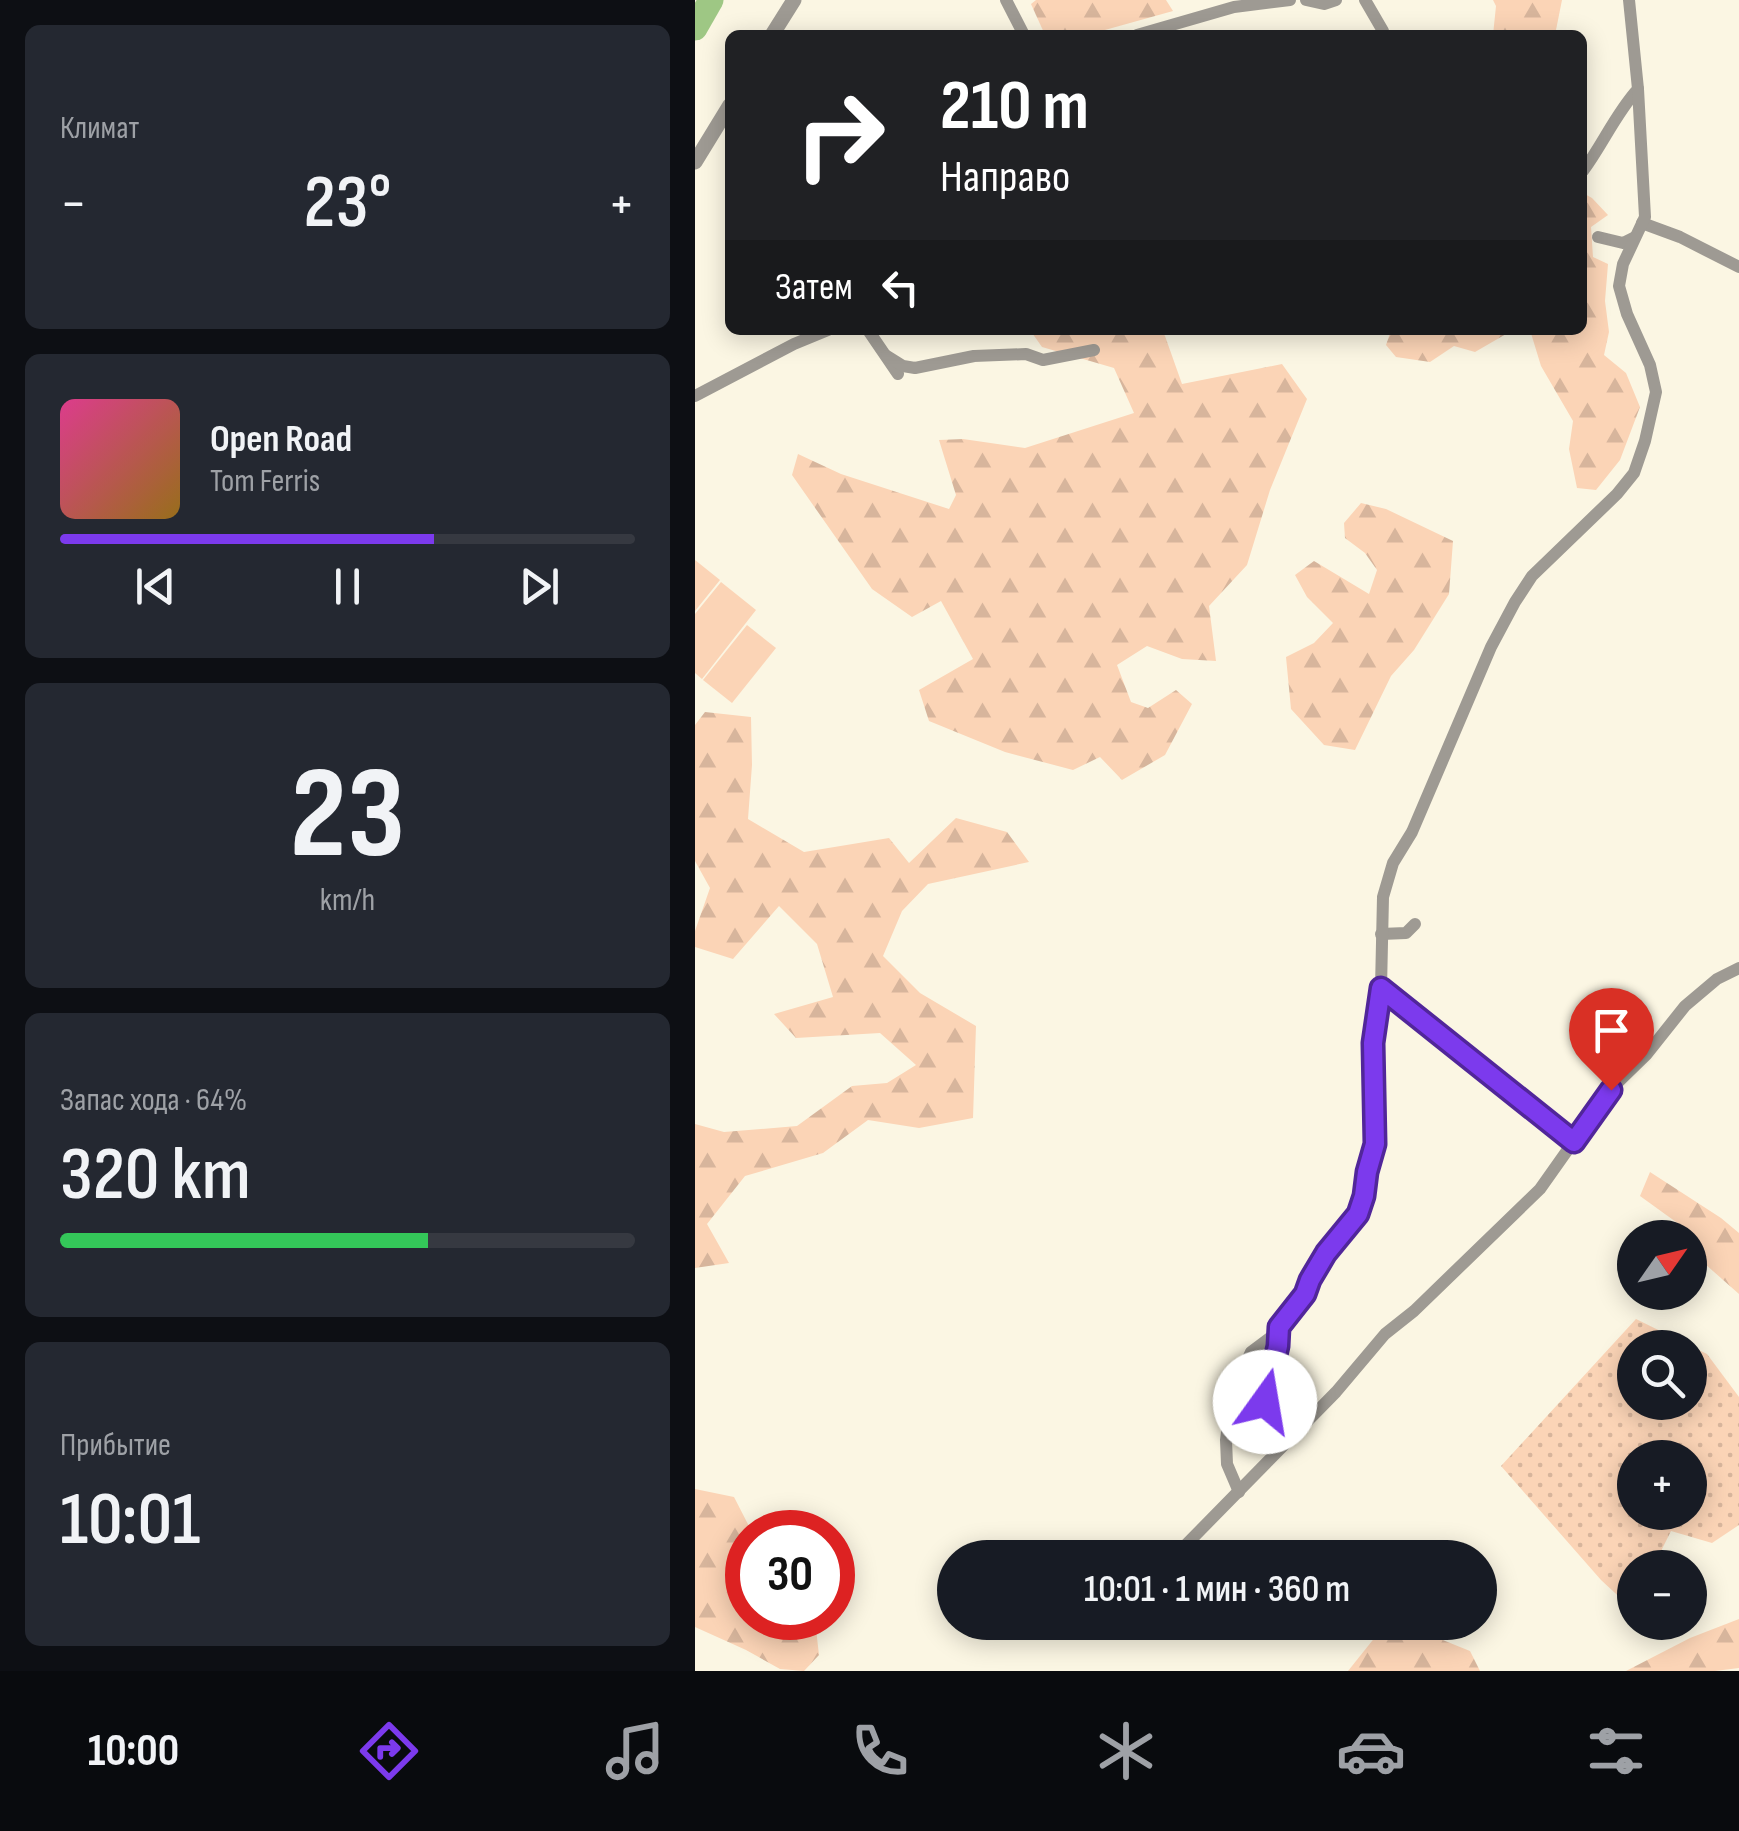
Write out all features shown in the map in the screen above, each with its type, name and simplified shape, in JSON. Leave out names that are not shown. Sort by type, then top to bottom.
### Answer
[{"type":"street","points":[[775,30],[794,0]]},
{"type":"street","points":[[1006,0],[1021,30]]},
{"type":"street","points":[[1155,30],[1234,8],[1290,0]]},
{"type":"street","points":[[1306,0],[1325,4],[1337,0]]},
{"type":"street","points":[[1365,0],[1383,30]]},
{"type":"street","points":[[1239,1492],[1227,1464],[1226,1440],[1239,1379],[1251,1352],[1275,1334],[1305,1294],[1326,1253],[1358,1214],[1364,1196],[1375,1144],[1373,1043],[1381,988],[1383,897],[1393,863],[1411,832],[1473,687],[1515,602],[1532,576],[1634,473],[1645,441],[1656,392],[1651,365],[1627,314],[1619,286],[1623,264],[1645,217],[1629,0]]},
{"type":"street","points":[[1587,165],[1638,89]]},
{"type":"street","points":[[695,162],[725,113]]},
{"type":"street","points":[[1642,223],[1680,237],[1739,268]]},
{"type":"street","points":[[1598,238],[1623,242],[1635,237]]},
{"type":"street","points":[[695,396],[814,335]]},
{"type":"street","points":[[872,335],[899,374]]},
{"type":"street","points":[[887,356],[915,368],[974,356],[1026,354],[1043,360],[1094,350]]},
{"type":"street","points":[[1381,934],[1406,933],[1415,924]]},
{"type":"street","points":[[1191,1540],[1336,1392],[1385,1334],[1540,1189],[1611,1090],[1646,1055],[1685,1006],[1717,979],[1739,968]]},
{"type":"street","points":[[1381,988],[1574,1142]]},
{"type":"street","points":[[1269,1411],[1265,1402],[1279,1327]]},
{"type":"green space","points":[[1036,0],[1166,0],[1173,11],[1105,30],[1043,30],[1031,4]]},
{"type":"green space","points":[[1493,0],[1562,0],[1556,30],[1494,30]]},
{"type":"green space","points":[[1587,195],[1608,215],[1591,227],[1593,257],[1608,264],[1605,301],[1609,332],[1604,355],[1626,373],[1640,407],[1620,460],[1596,490],[1577,488],[1569,449],[1573,421],[1541,366],[1532,335],[1587,335]]},
{"type":"green space","points":[[1034,335],[1164,335],[1182,384],[1282,364],[1307,399],[1270,490],[1247,565],[1209,606],[1216,661],[1182,659],[1147,646],[1117,665],[1131,702],[1148,708],[1176,690],[1192,704],[1165,755],[1122,780],[1100,757],[1073,770],[1005,752],[929,721],[919,690],[973,659],[941,601],[912,617],[872,589],[792,475],[798,454],[841,474],[949,509],[956,495],[939,440],[963,439],[1025,448],[1134,413],[1114,368],[1042,347]]},
{"type":"green space","points":[[1389,335],[1504,335],[1475,352],[1454,346],[1430,362],[1396,357],[1386,345]]},
{"type":"green space","points":[[1361,503],[1386,509],[1453,541],[1449,594],[1414,650],[1391,676],[1355,750],[1324,745],[1291,709],[1286,657],[1314,643],[1333,623],[1307,597],[1295,575],[1314,561],[1369,594],[1377,570],[1365,553],[1345,538],[1344,523]]},
{"type":"green space","points":[[695,560],[720,580],[695,611]]},
{"type":"green space","points":[[721,582],[756,610],[702,679],[695,673],[695,614]]},
{"type":"green space","points":[[747,625],[776,648],[732,703],[703,680]]},
{"type":"green space","points":[[705,712],[751,717],[748,819],[804,852],[889,838],[909,863],[956,818],[1007,832],[1029,862],[928,884],[902,911],[883,956],[920,993],[976,1026],[973,1118],[919,1128],[868,1120],[823,1153],[745,1176],[707,1224],[729,1263],[695,1268],[695,1124],[724,1132],[797,1126],[852,1086],[887,1083],[916,1065],[880,1033],[796,1038],[774,1014],[833,997],[817,944],[779,906],[733,959],[695,947],[695,931],[710,888],[695,861],[695,725]]},
{"type":"green space","points":[[1650,1172],[1739,1233],[1739,1294],[1707,1266],[1707,1220],[1673,1220],[1640,1196]]},
{"type":"green space","points":[[1636,1319],[1658,1330],[1626,1330]]},
{"type":"green space","points":[[1617,1340],[1617,1420],[1707,1420],[1707,1354],[1739,1397],[1739,1525],[1712,1543],[1671,1531],[1662,1550],[1617,1550],[1617,1595],[1501,1466]]},
{"type":"green space","points":[[695,1489],[734,1497],[741,1510],[725,1510],[725,1640],[817,1640],[819,1655],[804,1671],[780,1669],[695,1627]]},
{"type":"green space","points":[[1739,1619],[1739,1668],[1626,1671],[1686,1640],[1707,1640],[1707,1631]]},
{"type":"green space","points":[[1373,1640],[1443,1640],[1470,1651],[1480,1671],[1348,1671]]},
{"type":"waterway","points":[[695,28],[711,0]]},
{"type":"route","points":[[1265,1402],[1279,1327],[1305,1294],[1326,1253],[1358,1214],[1364,1196],[1375,1144],[1373,1043],[1381,988],[1574,1142],[1611,1090]]}]
